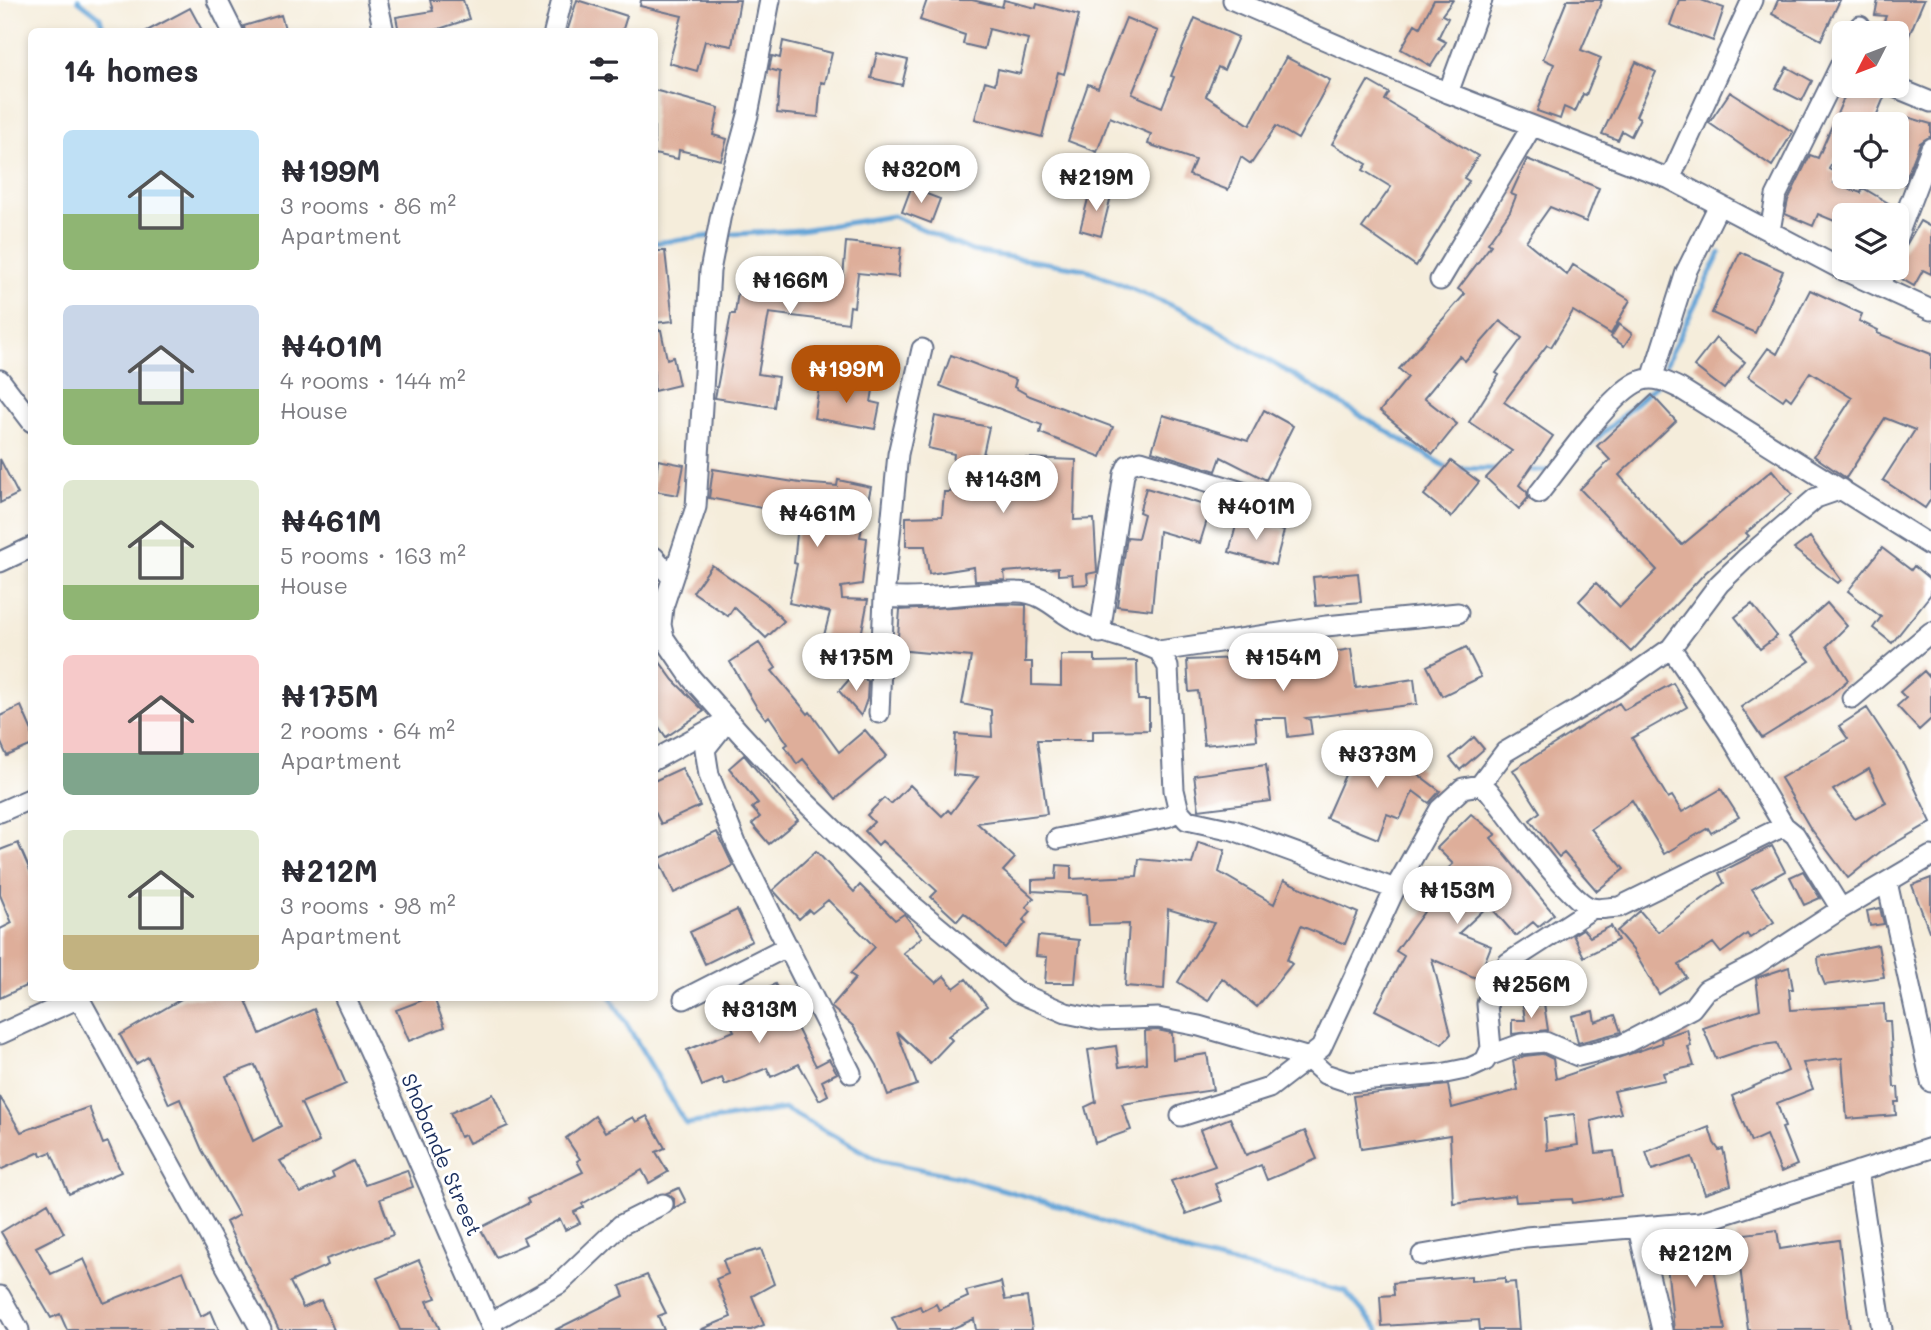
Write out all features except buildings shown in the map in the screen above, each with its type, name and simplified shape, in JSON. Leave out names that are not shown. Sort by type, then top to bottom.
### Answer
[{"type":"street","points":[[217,0],[231,28]]},
{"type":"street","points":[[377,0],[383,28]]},
{"type":"street","points":[[555,28],[562,0]]},
{"type":"street","points":[[770,0],[748,115],[721,214],[710,271],[695,507],[663,607],[664,638],[692,679],[792,789],[906,900],[1017,992],[1066,1013],[1100,1020],[1168,1020],[1199,1026],[1306,1057],[1325,1074],[1349,1082],[1441,1074],[1470,1068],[1488,1056],[1521,1044],[1545,1042],[1578,1056],[1622,1045],[1692,1008],[1706,990],[1757,964],[1841,909],[1931,856]]},
{"type":"street","points":[[1233,0],[1448,93],[1670,179],[1770,231],[1832,256]]},
{"type":"street","points":[[1448,93],[1482,0]]},
{"type":"street","points":[[1670,179],[1752,0]]},
{"type":"street","points":[[1770,231],[1776,196],[1832,85]]},
{"type":"street","points":[[1909,93],[1931,102]]},
{"type":"street","points":[[1440,280],[1532,126]]},
{"type":"street","points":[[1909,206],[1931,148]]},
{"type":"street","points":[[1652,379],[1686,272],[1719,205]]},
{"type":"street","points":[[1888,280],[1931,310]]},
{"type":"street","points":[[879,713],[884,597],[898,454],[922,349]]},
{"type":"street","points":[[1539,493],[1611,405],[1640,381],[1652,379],[1681,389],[1931,546]]},
{"type":"street","points":[[0,380],[28,417]]},
{"type":"street","points":[[1100,633],[1124,474],[1128,464],[1141,461],[1275,502]]},
{"type":"street","points":[[1181,1116],[1269,1088],[1321,1048],[1395,889],[1440,809],[1463,788],[1480,785],[1505,752],[1614,688],[1671,648],[1719,584],[1745,559],[1816,498],[1842,489]]},
{"type":"street","points":[[0,562],[28,549]]},
{"type":"street","points":[[658,562],[672,578]]},
{"type":"street","points":[[884,597],[905,599],[1020,592],[1050,602],[1066,615],[1100,633],[1159,651],[1326,626],[1458,613]]},
{"type":"street","points":[[1852,698],[1931,632]]},
{"type":"street","points":[[1671,648],[1728,732],[1784,826],[1795,835],[1841,909]]},
{"type":"street","points":[[1159,651],[1168,667],[1174,790],[1179,811],[1187,820],[1233,830],[1395,889]]},
{"type":"street","points":[[658,758],[728,720]]},
{"type":"street","points":[[728,720],[705,750],[709,775],[737,846],[851,1073]]},
{"type":"street","points":[[1480,785],[1489,791],[1574,895],[1593,908]]},
{"type":"street","points":[[0,812],[28,799]]},
{"type":"street","points":[[1057,839],[1167,817],[1179,811]]},
{"type":"street","points":[[1488,1056],[1491,1028],[1487,1004],[1493,983],[1508,963],[1593,908],[1619,907],[1784,826]]},
{"type":"street","points":[[1887,882],[1931,1082]]},
{"type":"street","points":[[684,999],[788,946]]},
{"type":"street","points":[[0,1034],[72,1001]]},
{"type":"street","points":[[81,1001],[261,1330]]},
{"type":"street","name":"Shobande Street","points":[[346,1001],[386,1083],[448,1234],[492,1326]]},
{"type":"street","points":[[1422,1255],[1526,1237],[1638,1228],[1713,1218],[1931,1148]]},
{"type":"street","points":[[1858,1171],[1882,1330]]},
{"type":"street","points":[[492,1326],[559,1284],[621,1226],[663,1204]]},
{"type":"street","points":[[1638,1228],[1662,1330]]},
{"type":"street","points":[[0,1296],[19,1330]]},
{"type":"waterway","points":[[78,0],[100,17],[103,28]]},
{"type":"waterway","points":[[721,235],[800,230],[893,216],[972,251],[1085,269],[1191,314],[1448,468],[1500,469]]},
{"type":"waterway","points":[[658,243],[711,236]]},
{"type":"waterway","points":[[1666,364],[1720,253]]},
{"type":"waterway","points":[[1578,456],[1656,385]]},
{"type":"waterway","points":[[1524,470],[1549,471]]},
{"type":"waterway","points":[[613,1001],[686,1124],[785,1109],[880,1161],[955,1176],[1067,1208],[1192,1254],[1345,1291],[1379,1330]]}]
